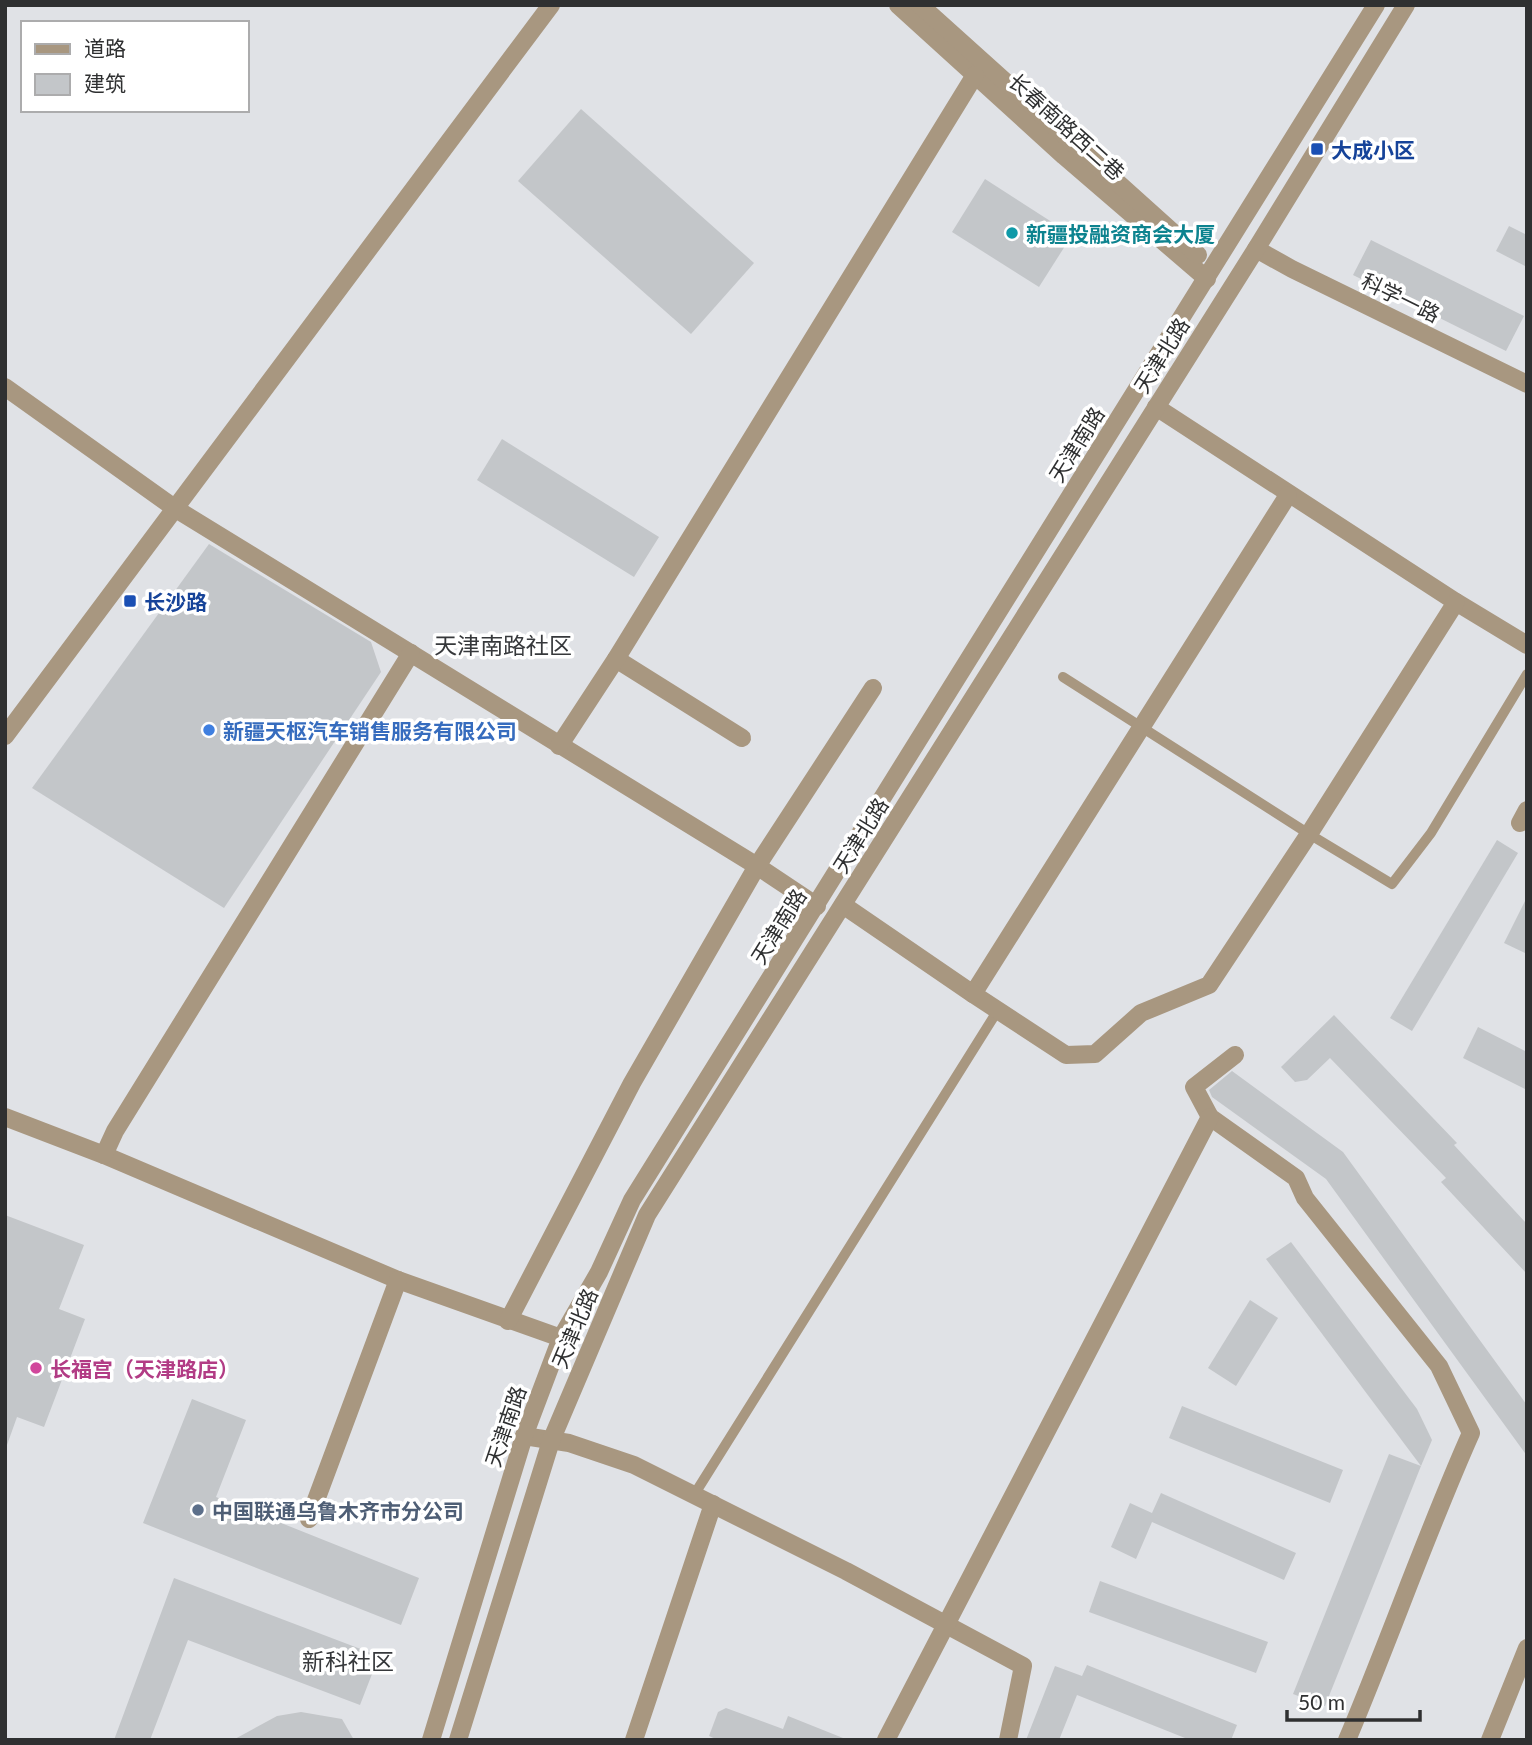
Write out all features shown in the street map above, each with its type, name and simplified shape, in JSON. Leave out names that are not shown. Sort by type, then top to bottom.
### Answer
[{"type":"street","points":[[5,736],[551,5]]},
{"type":"street","name":"长春南路西二巷","points":[[898,5],[1064,156],[1210,274]]},
{"type":"street","name":"长春南路西二巷","points":[[920,5],[1210,274]]},
{"type":"street","name":"天津南路","points":[[431,1740],[524,1436],[561,1338],[599,1272],[632,1200],[1376,5]]},
{"type":"street","name":"天津北路","points":[[458,1740],[551,1441],[647,1215],[1406,5]]},
{"type":"street","points":[[1362,29],[1383,42]]},
{"type":"street","points":[[559,746],[616,659],[975,75]]},
{"type":"street","name":"科学一路","points":[[1256,248],[1292,269],[1527,384]]},
{"type":"street","points":[[5,387],[176,509],[757,866],[817,906]]},
{"type":"street","points":[[1156,407],[1288,495],[1527,645]]},
{"type":"street","points":[[1101,447],[1123,459]]},
{"type":"street","points":[[973,994],[1288,495]]},
{"type":"street","points":[[843,905],[1066,1055],[1095,1054],[1141,1013],[1209,985],[1309,834],[1456,602]]},
{"type":"street","points":[[104,1155],[116,1131],[411,653]]},
{"type":"street","points":[[616,659],[742,738]]},
{"type":"street","points":[[508,1321],[632,1083],[757,866],[873,688]]},
{"type":"street","points":[[1236,1055],[1194,1087],[1209,1117],[1296,1178],[1305,1198],[1439,1366],[1471,1433],[1439,1506],[1347,1740]]},
{"type":"street","points":[[5,1117],[104,1155],[398,1280],[561,1338]]},
{"type":"street","points":[[886,1740],[1209,1117]]},
{"type":"street","points":[[309,1519],[398,1280]]},
{"type":"street","points":[[524,1436],[569,1443],[634,1465],[846,1571],[1023,1666],[1008,1740]]},
{"type":"street","points":[[634,1740],[713,1504]]},
{"type":"street","points":[[1490,1740],[1527,1648]]},
{"type":"lane","points":[[1063,677],[1392,884],[1431,833],[1527,674]]},
{"type":"lane","points":[[694,1495],[998,1010]]},
{"type":"building","points":[[581,109],[754,263],[691,334],[518,181]]},
{"type":"building","name":"新疆投融资商会大厦","points":[[985,179],[1072,235],[1039,287],[952,232]]},
{"type":"building","points":[[1509,226],[1527,235],[1527,267],[1496,251]]},
{"type":"building","points":[[1371,240],[1524,316],[1506,351],[1353,275]]},
{"type":"building","points":[[502,439],[659,537],[634,577],[477,480]]},
{"type":"building","name":"新疆天枢汽车销售服务有限公司","points":[[209,544],[371,642],[381,672],[224,908],[32,788]]},
{"type":"building","points":[[1497,840],[1518,853],[1412,1031],[1390,1018]]},
{"type":"building","points":[[1527,897],[1527,954],[1504,943]]},
{"type":"building","points":[[1334,1015],[1457,1143],[1454,1145],[1527,1224],[1527,1274],[1441,1182],[1446,1178],[1330,1058],[1307,1080],[1295,1082],[1281,1067]]},
{"type":"building","points":[[1478,1027],[1527,1052],[1527,1090],[1463,1058]]},
{"type":"building","points":[[1232,1071],[1343,1152],[1527,1405],[1527,1456],[1326,1179],[1212,1097],[1209,1090]]},
{"type":"building","name":"长福宫（天津路店）","points":[[5,1215],[84,1245],[59,1309],[85,1319],[44,1427],[17,1417],[7,1445]]},
{"type":"building","points":[[1291,1242],[1417,1409],[1432,1440],[1421,1466],[1266,1259]]},
{"type":"building","points":[[1250,1300],[1278,1318],[1236,1386],[1208,1368]]},
{"type":"building","name":"中国联通乌鲁木齐市分公司","points":[[192,1399],[246,1420],[216,1497],[419,1578],[401,1625],[143,1523]]},
{"type":"building","points":[[1182,1406],[1343,1470],[1330,1503],[1169,1438]]},
{"type":"building","points":[[1389,1454],[1421,1466],[1325,1706],[1293,1694]]},
{"type":"building","points":[[1161,1493],[1296,1553],[1284,1580],[1152,1522],[1136,1559],[1111,1547],[1130,1503],[1152,1513]]},
{"type":"building","points":[[174,1578],[379,1656],[360,1705],[188,1640],[150,1740],[114,1740]]},
{"type":"building","points":[[1100,1581],[1268,1642],[1256,1673],[1089,1612]]},
{"type":"building","points":[[1087,1665],[1237,1725],[1231,1740],[1190,1740],[1077,1695],[1059,1740],[1026,1740],[1055,1666],[1082,1676]]},
{"type":"building","points":[[726,1708],[783,1729],[788,1716],[848,1740],[718,1740],[709,1736],[718,1712]]},
{"type":"building","points":[[301,1712],[342,1719],[354,1740],[233,1740],[277,1716]]},
{"type":"place","name":"大成小区","points":[[1317,149]]},
{"type":"place","name":"新疆投融资商会大厦","points":[[1012,233]]},
{"type":"place","name":"长沙路","points":[[130,601]]},
{"type":"place","name":"新疆天枢汽车销售服务有限公司","points":[[209,730]]},
{"type":"place","name":"长福宫（天津路店）","points":[[36,1368]]},
{"type":"place","name":"中国联通乌鲁木齐市分公司","points":[[198,1510]]},
{"type":"district","name":"天津南路社区","points":[[503,645]]},
{"type":"district","name":"新科社区","points":[[348,1661]]}]
